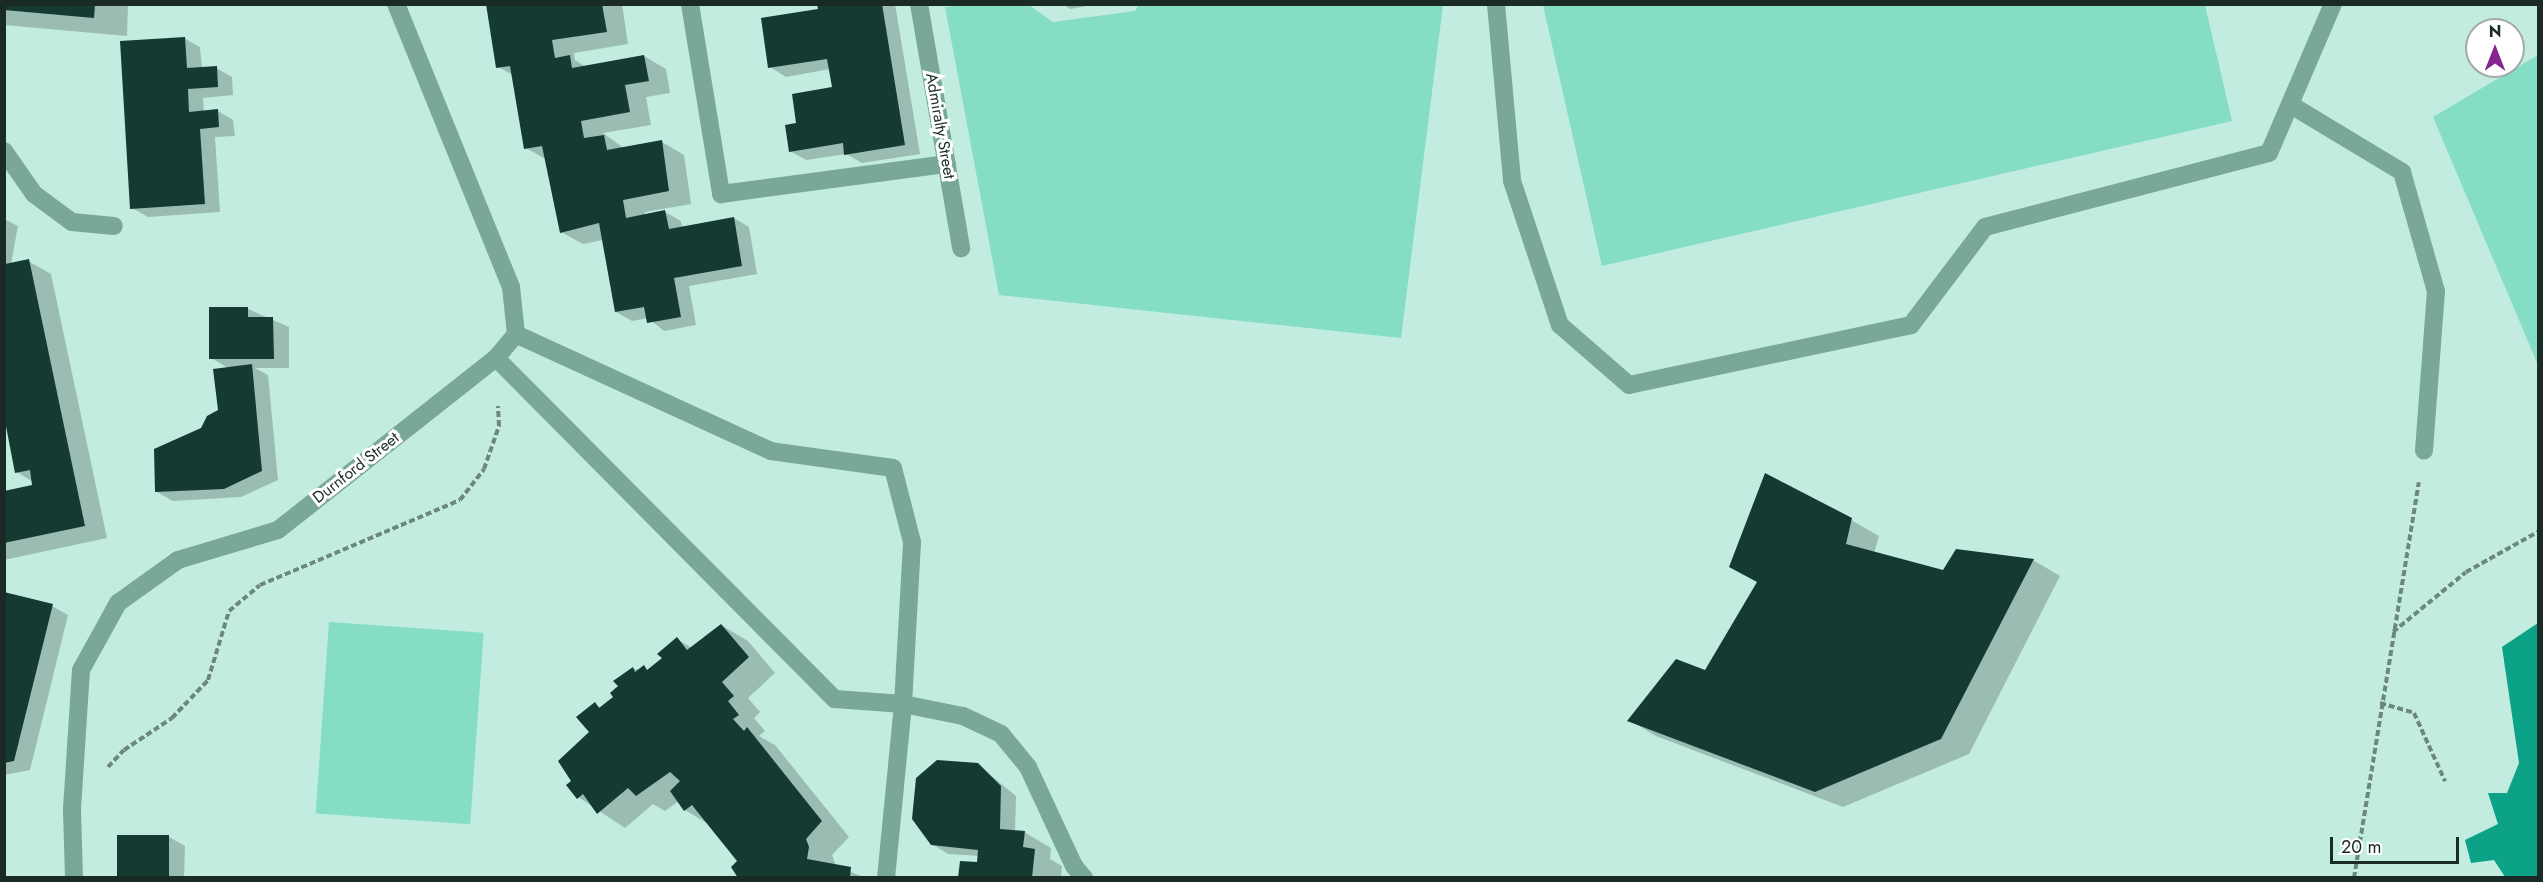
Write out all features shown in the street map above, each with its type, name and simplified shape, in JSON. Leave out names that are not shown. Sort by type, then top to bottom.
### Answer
[{"type":"street","points":[[396,4],[512,286],[516,334],[771,452],[893,468],[912,542],[903,704],[885,878]]},
{"type":"street","points":[[690,4],[721,194],[947,164]]},
{"type":"street","name":"Admiralty Street","points":[[919,4],[962,248]]},
{"type":"street","points":[[1496,4],[1512,181],[1560,325],[1629,385],[1911,325],[1985,228],[2269,153],[2333,4]]},
{"type":"street","points":[[2291,105],[2402,172],[2436,291],[2424,451]]},
{"type":"street","points":[[4,151],[34,194],[72,222],[114,226]]},
{"type":"street","name":"Durnford Street","points":[[74,878],[72,809],[81,670],[118,603],[178,560],[278,530],[496,358],[516,334]]},
{"type":"street","points":[[496,358],[835,699],[903,704],[963,716],[1001,734],[1028,767],[1074,866],[1084,878]]},
{"type":"path","points":[[72,809],[124,750],[172,718],[208,680],[229,611],[260,585],[460,500],[484,469],[499,426],[496,358]]},
{"type":"path","points":[[2354,878],[2380,703],[2424,451]]},
{"type":"path","points":[[2393,632],[2466,572],[2538,532]]},
{"type":"path","points":[[2380,703],[2414,713],[2445,781]]},
{"type":"shaded area","points":[[1139,4],[1443,5],[1401,338],[999,295],[945,7],[1029,5],[1053,22],[1135,11]]},
{"type":"shaded area","points":[[1543,5],[2205,5],[2232,121],[1602,266]]},
{"type":"shaded area","points":[[2538,55],[2538,365],[2433,117],[2499,78],[2525,78],[2525,63]]},
{"type":"shaded area","points":[[329,622],[484,633],[470,824],[316,814]]},
{"type":"shaded area","points":[[2538,623],[2538,877],[2505,877],[2494,860],[2471,863],[2465,840],[2498,824],[2488,793],[2507,793],[2519,763],[2502,647]]},
{"type":"building","points":[[4,4],[95,4],[94,18],[4,10]]},
{"type":"building","points":[[486,4],[602,4],[607,32],[552,40],[555,58],[570,55],[572,68],[644,55],[649,81],[625,85],[630,112],[581,121],[584,138],[604,135],[607,150],[662,140],[669,191],[623,200],[626,218],[665,210],[669,229],[734,217],[742,266],[674,278],[681,317],[647,323],[644,307],[615,312],[599,223],[560,233],[542,146],[524,149],[510,66],[496,68]]},
{"type":"building","points":[[817,4],[882,4],[905,145],[844,155],[843,143],[789,152],[785,125],[796,123],[792,94],[832,87],[827,59],[768,68],[761,18],[818,9]]},
{"type":"building","points":[[185,37],[187,68],[217,66],[218,87],[188,89],[189,112],[218,109],[219,127],[200,129],[205,204],[130,209],[120,41]]},
{"type":"building","points":[[29,259],[85,526],[4,543],[4,491],[32,485],[30,470],[15,473],[5,421],[5,264]]},
{"type":"building","points":[[209,307],[248,307],[248,317],[273,317],[274,359],[209,359]]},
{"type":"building","points":[[252,364],[262,471],[224,489],[155,492],[154,449],[201,428],[207,416],[218,410],[213,369]]},
{"type":"building","points":[[1765,473],[1852,518],[1846,544],[1943,570],[1956,549],[2034,559],[1941,739],[1815,792],[1627,721],[1676,659],[1705,670],[1757,582],[1729,567]]},
{"type":"building","points":[[4,592],[53,604],[14,761],[4,763]]},
{"type":"building","points":[[721,624],[749,657],[722,682],[734,696],[728,701],[739,715],[733,719],[744,731],[747,727],[822,821],[806,839],[809,847],[807,859],[851,867],[850,878],[738,878],[731,867],[737,861],[692,805],[684,811],[670,791],[680,781],[670,772],[636,796],[628,788],[597,814],[583,794],[577,799],[566,785],[571,781],[558,761],[589,732],[576,717],[595,702],[599,708],[613,697],[610,693],[618,686],[613,681],[633,667],[635,672],[644,665],[647,670],[662,658],[657,654],[677,637],[687,650]]},
{"type":"building","points":[[937,760],[978,763],[1001,786],[1000,829],[1025,831],[1023,847],[1035,849],[1032,878],[958,878],[960,861],[977,862],[978,850],[931,845],[912,819],[916,778]]},
{"type":"building","points":[[117,835],[169,835],[169,878],[117,878]]}]
